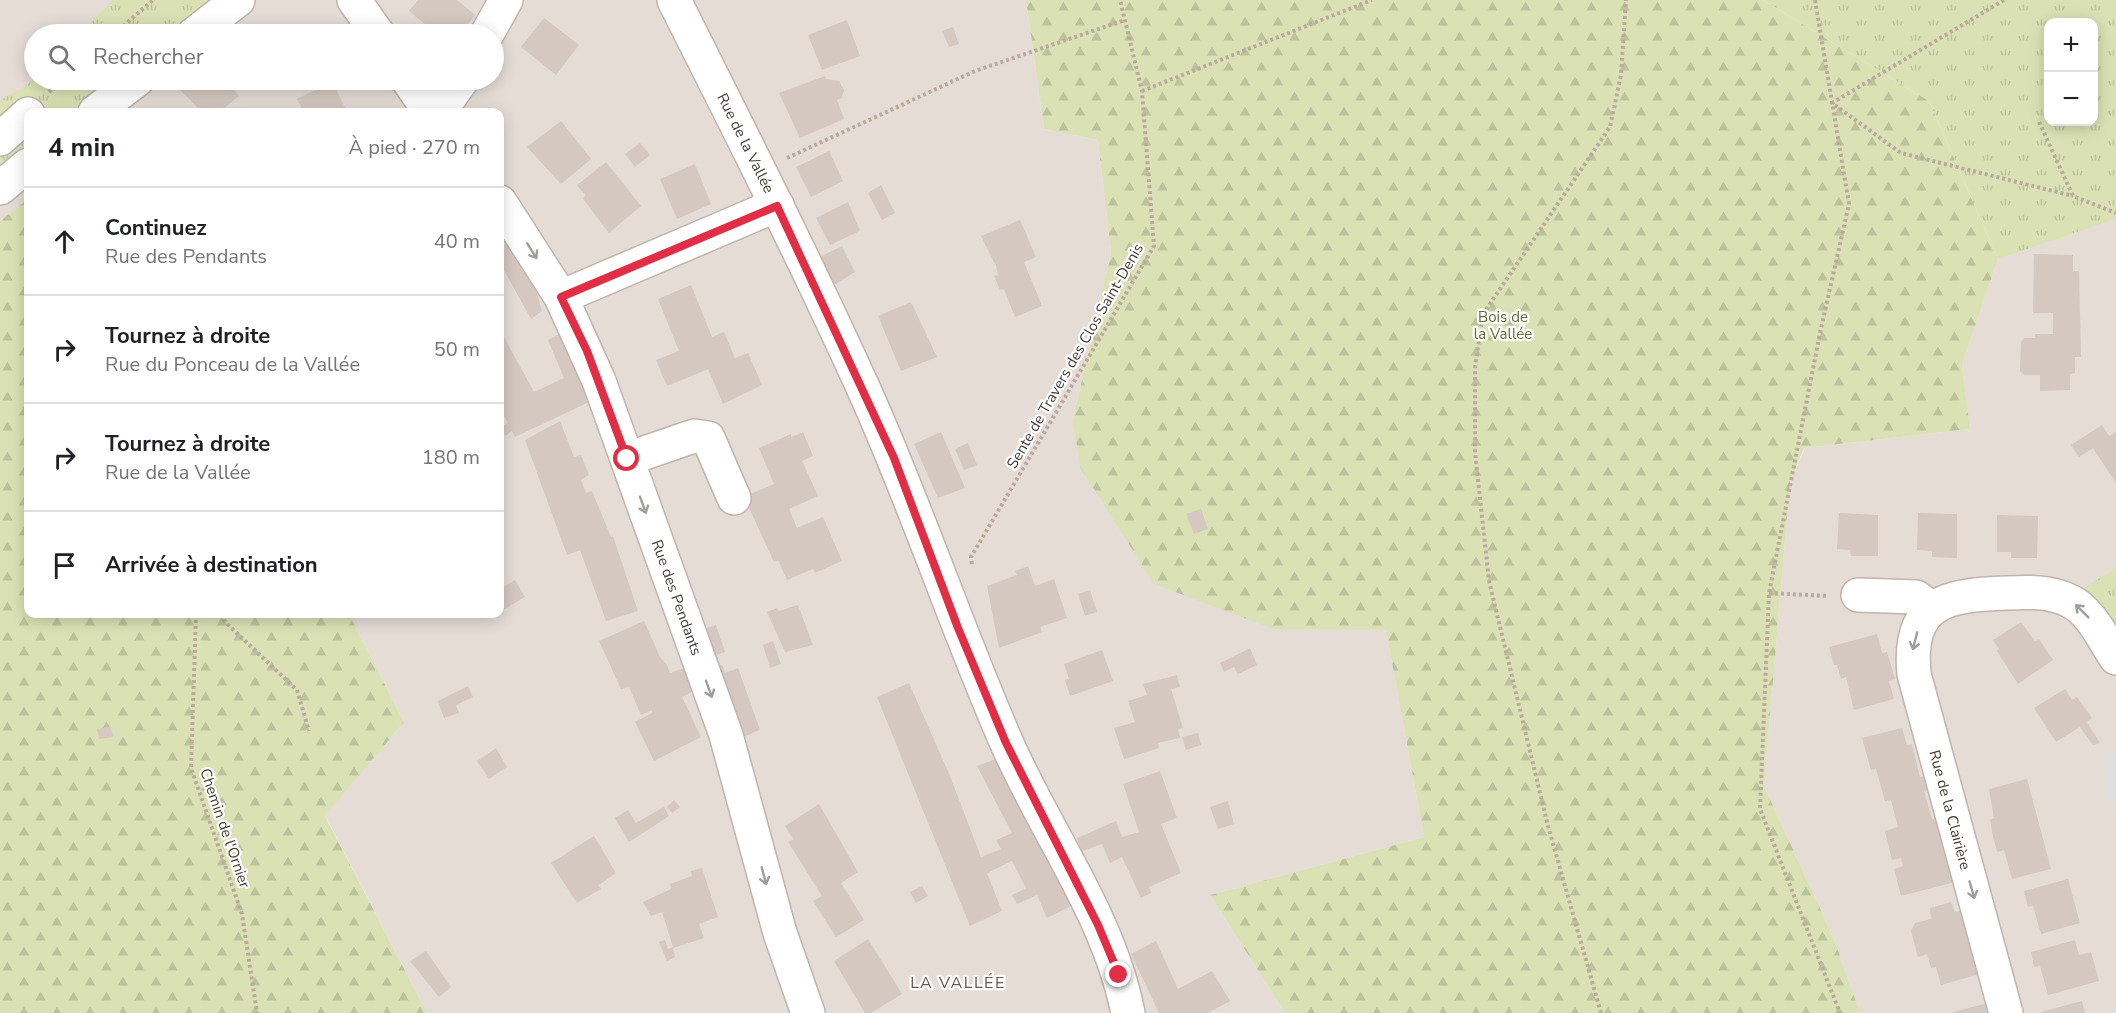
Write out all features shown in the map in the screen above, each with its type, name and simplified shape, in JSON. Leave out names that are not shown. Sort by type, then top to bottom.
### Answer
[{"type":"street","points":[[207,24],[238,0]]},
{"type":"street","points":[[354,0],[371,24]]},
{"type":"street","points":[[493,24],[506,0]]},
{"type":"street","name":"Rue de la Vallée","points":[[674,0],[777,206],[894,458],[958,628],[1006,743],[1098,925],[1119,975],[1128,1013]]},
{"type":"street","points":[[100,108],[124,90]]},
{"type":"street","points":[[415,90],[427,108]]},
{"type":"street","points":[[442,108],[455,90]]},
{"type":"street","points":[[0,139],[24,117]]},
{"type":"street","points":[[0,188],[24,168]]},
{"type":"street","points":[[561,297],[777,206]]},
{"type":"street","name":"Rue des Pendants","points":[[504,208],[561,297],[587,351],[726,735],[780,933],[808,1013]]},
{"type":"street","points":[[627,459],[694,436],[708,438],[734,498]]},
{"type":"street","points":[[1848,596],[1916,597],[1932,609],[1959,596],[2033,592],[2054,595],[2080,607],[2116,658]]},
{"type":"street","name":"Rue de la Clairière","points":[[1932,609],[1921,623],[1914,639],[1914,674],[2006,1013]]},
{"type":"path","points":[[125,24],[153,0]]},
{"type":"path","name":"Sente de Travers des Clos Saint-Denis","points":[[972,567],[971,557],[1154,246],[1142,91],[1120,0]]},
{"type":"path","points":[[1142,91],[1372,0]]},
{"type":"path","points":[[1601,1013],[1545,815],[1489,581],[1475,452],[1475,367],[1483,314],[1610,127],[1621,75],[1626,0]]},
{"type":"path","points":[[1815,0],[1849,204],[1820,333],[1769,593],[1760,809],[1840,1013]]},
{"type":"path","points":[[1832,103],[2004,0]]},
{"type":"path","points":[[760,171],[975,71],[1125,20]]},
{"type":"path","points":[[1832,103],[1901,153],[2073,196],[2116,213]]},
{"type":"path","points":[[2039,122],[2073,196]]},
{"type":"path","points":[[1769,593],[1848,596]]},
{"type":"path","name":"Chemin de l'Ornier","points":[[196,618],[191,768],[242,914],[257,1013]]},
{"type":"path","points":[[223,618],[297,690],[309,731]]},
{"type":"shaded area","points":[[0,0],[1026,0],[1044,129],[1098,140],[1111,253],[1073,419],[1273,629],[1386,629],[1424,837],[1210,895],[1285,1013],[427,1013],[325,815],[404,722],[351,618],[504,618],[504,108],[24,108],[24,202],[0,221]]},
{"type":"shaded area","points":[[2116,219],[2116,1013],[1860,1013],[1834,939],[1764,786],[1790,482],[1805,448],[1970,429],[1962,365],[1998,259],[2049,231],[2076,232]]},
{"type":"shaded area","points":[[2116,752],[2116,803],[2108,804],[2103,754]]},
{"type":"green space","points":[[113,0],[214,0],[184,24],[88,24]]},
{"type":"green space","name":"Bois de la Vallée","points":[[1026,0],[1763,0],[1929,101],[1998,259],[1962,365],[1970,429],[1804,448],[1790,482],[1764,786],[1834,939],[1860,1013],[1285,1013],[1210,895],[1424,837],[1386,630],[1273,629],[1154,584],[1080,467],[1073,419],[1111,253],[1098,140],[1044,129]]},
{"type":"green space","points":[[1763,0],[2116,0],[2116,219],[1998,259],[1929,101]]},
{"type":"green space","points":[[24,87],[24,90],[103,90],[80,108],[24,108],[24,153],[0,172],[0,100]]},
{"type":"green space","points":[[24,202],[24,618],[351,618],[404,722],[325,816],[427,1013],[0,1013],[0,221]]},
{"type":"green space","points":[[2116,568],[2116,644],[2079,591]]},
{"type":"building","points":[[418,0],[457,0],[475,15],[468,24],[425,24],[409,11]]},
{"type":"building","points":[[544,18],[579,45],[556,75],[521,47]]},
{"type":"building","points":[[847,20],[860,56],[822,70],[808,35]]},
{"type":"building","points":[[953,27],[959,44],[949,47],[942,31]]},
{"type":"building","points":[[825,76],[826,79],[839,81],[844,90],[842,98],[837,100],[844,119],[800,138],[779,93]]},
{"type":"building","points":[[180,90],[234,90],[239,96],[224,108],[198,108]]},
{"type":"building","points":[[314,90],[336,90],[345,108],[302,108],[297,99]]},
{"type":"building","points":[[561,121],[591,159],[561,184],[527,147]]},
{"type":"building","points":[[640,143],[650,155],[635,167],[625,154]]},
{"type":"building","points":[[829,151],[843,181],[811,197],[796,167]]},
{"type":"building","points":[[606,162],[641,206],[609,233],[583,199],[585,195],[577,185]]},
{"type":"building","points":[[695,164],[711,204],[677,219],[660,179]]},
{"type":"building","points":[[881,185],[895,213],[882,220],[868,193]]},
{"type":"building","points":[[848,202],[860,231],[830,245],[816,218]]},
{"type":"building","points":[[1020,220],[1036,257],[1024,262],[1042,306],[1015,317],[1004,289],[1000,290],[994,276],[998,275],[996,266],[981,236]]},
{"type":"building","points":[[510,241],[535,286],[542,311],[531,319],[504,270],[504,245]]},
{"type":"building","points":[[842,246],[855,272],[832,286],[818,258]]},
{"type":"building","points":[[2034,254],[2073,255],[2073,271],[2079,271],[2081,357],[2075,357],[2075,373],[2070,374],[2070,390],[2040,391],[2040,375],[2024,375],[2020,371],[2021,342],[2024,338],[2035,338],[2035,334],[2053,334],[2053,313],[2033,313]]},
{"type":"building","points":[[691,285],[712,337],[724,332],[735,358],[748,353],[762,385],[723,404],[708,369],[667,386],[656,360],[679,351],[658,299]]},
{"type":"building","points":[[911,302],[937,357],[901,371],[878,316]]},
{"type":"building","points":[[561,333],[570,349],[589,402],[515,437],[512,431],[505,436],[504,434],[504,426],[508,423],[504,416],[504,337],[534,392],[564,378],[548,340]]},
{"type":"building","points":[[560,421],[574,457],[581,455],[589,475],[581,480],[586,493],[592,491],[611,537],[613,536],[638,611],[606,621],[580,550],[567,555],[525,440]]},
{"type":"building","points":[[2102,425],[2109,436],[2116,432],[2116,483],[2093,448],[2079,457],[2071,445]]},
{"type":"building","points":[[803,432],[813,456],[802,461],[818,496],[789,509],[797,528],[823,517],[842,561],[815,573],[813,569],[787,580],[778,560],[774,562],[744,497],[774,484],[759,448],[791,434],[791,437]]},
{"type":"building","points":[[941,432],[965,488],[938,498],[914,444]]},
{"type":"building","points":[[968,443],[977,465],[964,470],[955,449]]},
{"type":"building","points":[[1201,509],[1208,529],[1194,534],[1186,514]]},
{"type":"building","points":[[1839,513],[1878,515],[1878,556],[1851,556],[1850,550],[1837,549]]},
{"type":"building","points":[[1918,513],[1957,514],[1957,558],[1932,557],[1932,551],[1917,550]]},
{"type":"building","points":[[1997,515],[2038,516],[2037,558],[2011,558],[2011,552],[1997,552]]},
{"type":"building","points":[[1028,566],[1035,586],[1054,579],[1067,618],[1040,627],[1042,632],[999,648],[987,586],[1017,575],[1015,571]]},
{"type":"building","points":[[515,580],[525,597],[504,609],[504,587]]},
{"type":"building","points":[[1090,590],[1097,612],[1085,616],[1078,594]]},
{"type":"building","points":[[798,605],[813,645],[785,652],[767,612]]},
{"type":"building","points":[[644,621],[670,673],[684,668],[692,692],[682,697],[701,737],[654,761],[635,722],[652,713],[652,710],[641,715],[629,687],[621,689],[599,641]]},
{"type":"building","points":[[2021,622],[2035,641],[2039,639],[2053,660],[2018,684],[1997,651],[1999,649],[1993,640]]},
{"type":"building","points":[[716,625],[725,652],[710,657],[701,630]]},
{"type":"building","points":[[1877,634],[1882,653],[1887,652],[1895,679],[1889,681],[1894,699],[1854,710],[1846,677],[1841,679],[1829,647]]},
{"type":"building","points":[[773,641],[781,664],[770,668],[763,645]]},
{"type":"building","points":[[1250,648],[1257,665],[1238,674],[1234,667],[1224,672],[1220,663]]},
{"type":"building","points":[[1102,650],[1113,681],[1070,696],[1065,680],[1069,679],[1064,664]]},
{"type":"building","points":[[722,665],[725,673],[738,668],[760,730],[739,739],[714,668]]},
{"type":"building","points":[[1177,675],[1180,687],[1171,689],[1183,728],[1178,729],[1180,738],[1158,743],[1159,748],[1124,759],[1114,728],[1135,722],[1128,701],[1147,695],[1143,684]]},
{"type":"building","points":[[909,683],[950,776],[981,857],[1001,849],[996,840],[1012,833],[977,766],[1001,757],[1071,906],[1047,918],[1037,895],[1017,904],[1012,895],[1026,888],[1012,861],[987,873],[1002,911],[970,926],[877,697]]},
{"type":"building","points":[[468,686],[473,697],[456,705],[459,713],[444,718],[438,701]]},
{"type":"building","points":[[2065,689],[2072,700],[2077,697],[2092,718],[2087,722],[2100,743],[2093,745],[2080,727],[2056,742],[2034,708]]},
{"type":"building","points":[[111,726],[113,737],[99,739],[97,729]]},
{"type":"building","points":[[1902,728],[1907,745],[1912,744],[1920,777],[1926,776],[1930,789],[1924,791],[1932,819],[1937,817],[1955,882],[1901,896],[1894,869],[1903,866],[1901,858],[1892,860],[1885,831],[1898,827],[1891,800],[1885,801],[1876,769],[1871,770],[1862,738]]},
{"type":"building","points":[[1198,733],[1201,745],[1186,750],[1182,737]]},
{"type":"building","points":[[496,748],[507,767],[489,779],[477,761]]},
{"type":"building","points":[[1160,771],[1177,818],[1161,824],[1181,873],[1149,887],[1151,893],[1141,898],[1122,857],[1110,863],[1102,844],[1082,851],[1077,838],[1116,821],[1122,837],[1139,832],[1123,784]]},
{"type":"building","points":[[2027,779],[2051,869],[2012,879],[2004,850],[1997,852],[1990,820],[1994,818],[1989,789]]},
{"type":"building","points":[[674,800],[680,807],[672,813],[667,807]]},
{"type":"building","points":[[1228,801],[1234,824],[1218,829],[1210,807]]},
{"type":"building","points":[[819,804],[858,872],[841,883],[864,920],[836,937],[813,901],[822,896],[788,842],[793,839],[785,826]]},
{"type":"building","points":[[664,807],[669,816],[629,842],[615,818],[628,810],[636,823]]},
{"type":"building","points":[[594,836],[616,873],[599,885],[601,889],[577,903],[551,863]]},
{"type":"building","points":[[702,868],[718,917],[699,924],[704,938],[673,948],[675,957],[667,961],[659,942],[665,940],[668,949],[673,947],[662,912],[651,916],[643,902],[671,889],[670,884],[692,876],[691,871]]},
{"type":"building","points":[[2068,879],[2080,923],[2041,934],[2033,906],[2028,907],[2024,891]]},
{"type":"building","points":[[922,886],[928,896],[916,903],[910,892]]},
{"type":"building","points":[[1951,902],[1955,912],[1963,910],[1980,974],[1941,985],[1936,967],[1931,968],[1927,954],[1918,957],[1911,931],[1915,923],[1931,919],[1930,908]]},
{"type":"building","points":[[868,939],[902,994],[871,1013],[865,1013],[834,961]]},
{"type":"building","points":[[2075,940],[2079,955],[2091,952],[2099,981],[2048,995],[2040,966],[2034,967],[2031,952]]},
{"type":"building","points":[[1156,941],[1178,989],[1212,971],[1230,1001],[1208,1013],[1159,1013],[1131,954]]},
{"type":"building","points":[[426,951],[451,987],[439,997],[410,961]]},
{"type":"building","points":[[2082,1001],[2085,1013],[2041,1013],[2041,1012]]},
{"type":"building","points":[[1988,1003],[1991,1013],[1953,1013],[1953,1012]]},
{"type":"district","name":"LA VALLÉE","points":[[958,983]]},
{"type":"route","points":[[627,459],[587,351],[561,297],[777,206],[894,458],[927,550],[1006,743],[1098,925],[1119,975]]}]
